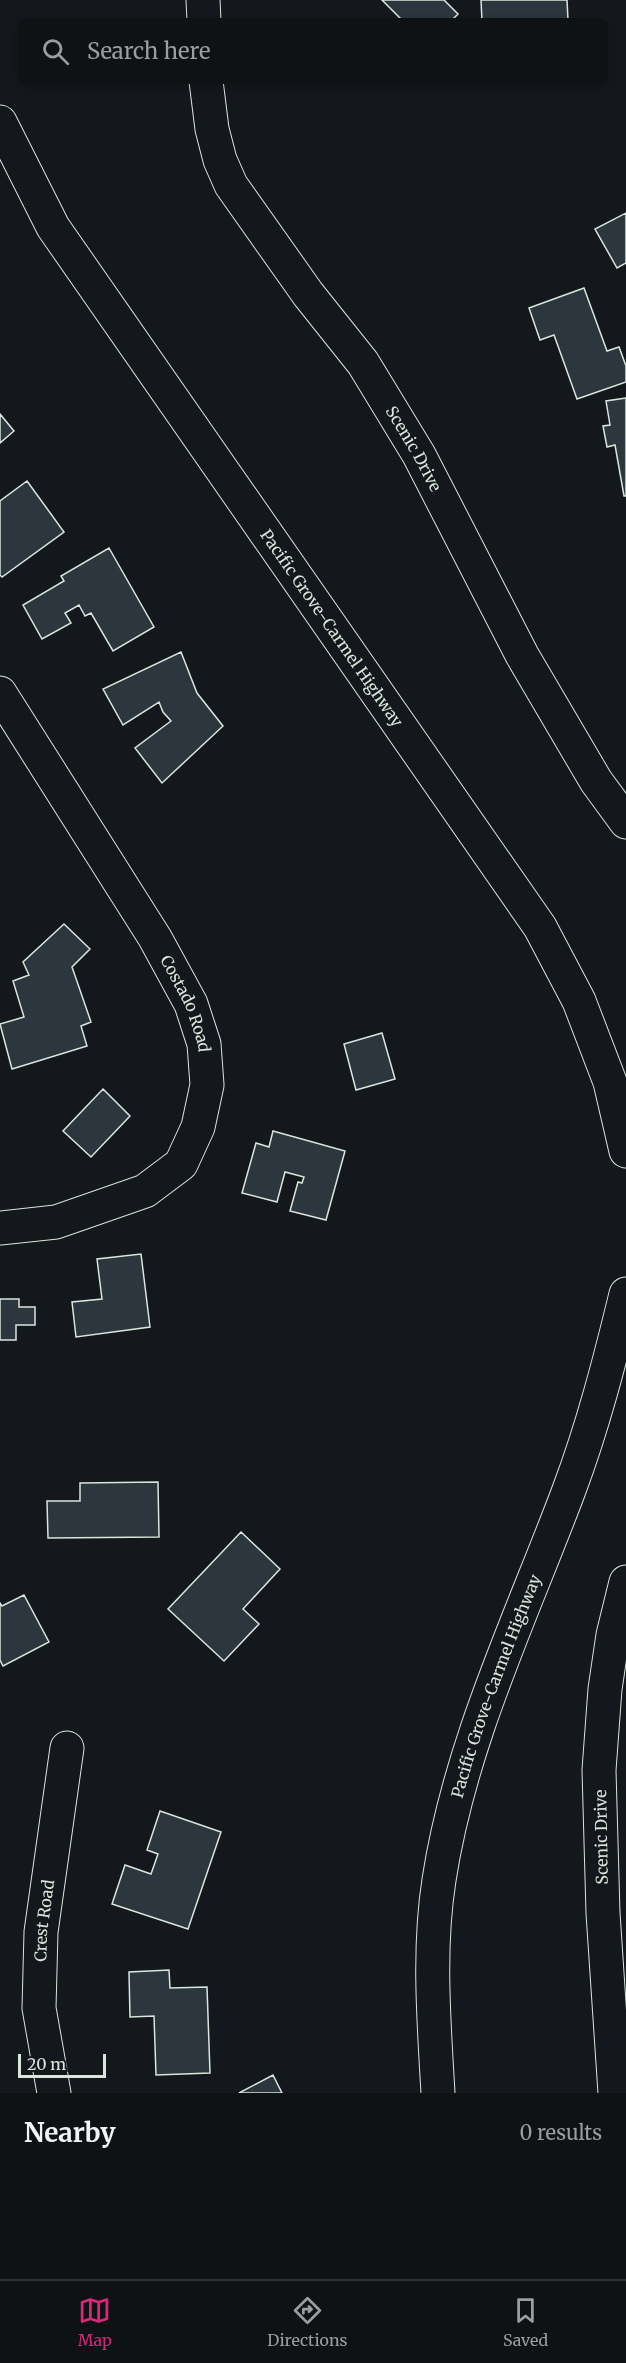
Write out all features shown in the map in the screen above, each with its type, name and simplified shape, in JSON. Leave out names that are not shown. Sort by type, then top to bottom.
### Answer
[{"type":"street","points":[[203,0],[204,18]]},
{"type":"street","name":"Scenic Drive","points":[[206,84],[212,129],[220,160],[231,185],[308,294],[363,363],[419,455],[522,655],[596,781],[626,822]]},
{"type":"street","name":"Pacific Grove-Carmel Highway","points":[[0,122],[53,227],[540,927],[579,1000],[610,1082],[626,1151]]},
{"type":"street","name":"Costado Road","points":[[0,693],[155,938],[191,1004],[204,1044],[207,1085],[198,1127],[181,1164],[145,1191],[56,1222],[0,1228]]},
{"type":"street","name":"Pacific Grove-Carmel Highway","points":[[438,2093],[433,1954],[438,1882],[453,1807],[502,1654],[569,1489],[607,1373],[626,1294]]},
{"type":"street","name":"Scenic Drive","points":[[615,2093],[603,1913],[599,1770],[605,1689],[613,1635],[626,1582]]},
{"type":"street","name":"Crest Road","points":[[54,2093],[39,2008],[41,1932],[67,1748]]},
{"type":"building","points":[[382,0],[444,0],[458,14],[454,18],[400,18]]},
{"type":"building","points":[[481,0],[567,0],[568,18],[482,18]]},
{"type":"building","points":[[626,213],[626,263],[617,268],[595,229]]},
{"type":"building","points":[[584,288],[607,351],[619,347],[626,366],[626,382],[577,399],[554,335],[540,340],[529,308]]},
{"type":"building","points":[[626,398],[626,496],[624,496],[615,445],[607,447],[603,426],[610,425],[606,401]]},
{"type":"building","points":[[0,414],[14,431],[0,443]]},
{"type":"building","points":[[27,481],[64,532],[2,577],[0,575],[0,501]]},
{"type":"building","points":[[109,548],[154,627],[113,651],[91,613],[85,616],[79,605],[65,613],[71,623],[42,639],[23,605],[64,581],[61,576]]},
{"type":"building","points":[[181,652],[197,693],[223,726],[162,783],[135,748],[171,721],[163,712],[159,702],[123,725],[103,689]]},
{"type":"building","points":[[64,924],[90,949],[72,967],[91,1022],[81,1026],[87,1046],[12,1069],[0,1024],[24,1017],[13,981],[29,975],[23,962]]},
{"type":"building","points":[[382,1033],[395,1079],[356,1090],[344,1044]]},
{"type":"building","points":[[103,1089],[130,1116],[91,1157],[63,1131]]},
{"type":"building","points":[[273,1131],[345,1151],[326,1220],[290,1211],[298,1182],[302,1183],[304,1177],[285,1172],[277,1202],[242,1193],[256,1143],[269,1147]]},
{"type":"building","points":[[141,1254],[150,1327],[76,1337],[72,1302],[102,1299],[97,1259]]},
{"type":"building","points":[[0,1299],[19,1299],[19,1307],[35,1307],[35,1325],[16,1325],[16,1340],[0,1340]]},
{"type":"building","points":[[158,1482],[159,1537],[48,1538],[47,1501],[80,1501],[80,1483]]},
{"type":"building","points":[[241,1532],[280,1569],[243,1609],[259,1624],[224,1661],[168,1609]]},
{"type":"building","points":[[24,1595],[49,1642],[3,1666],[0,1660],[0,1603],[2,1606]]},
{"type":"building","points":[[160,1811],[221,1832],[188,1929],[112,1904],[125,1865],[151,1874],[158,1854],[147,1850]]},
{"type":"building","points":[[169,1970],[170,1988],[207,1987],[210,2073],[156,2075],[154,2016],[130,2017],[129,1972]]},
{"type":"building","points":[[273,2075],[282,2093],[239,2093]]}]
